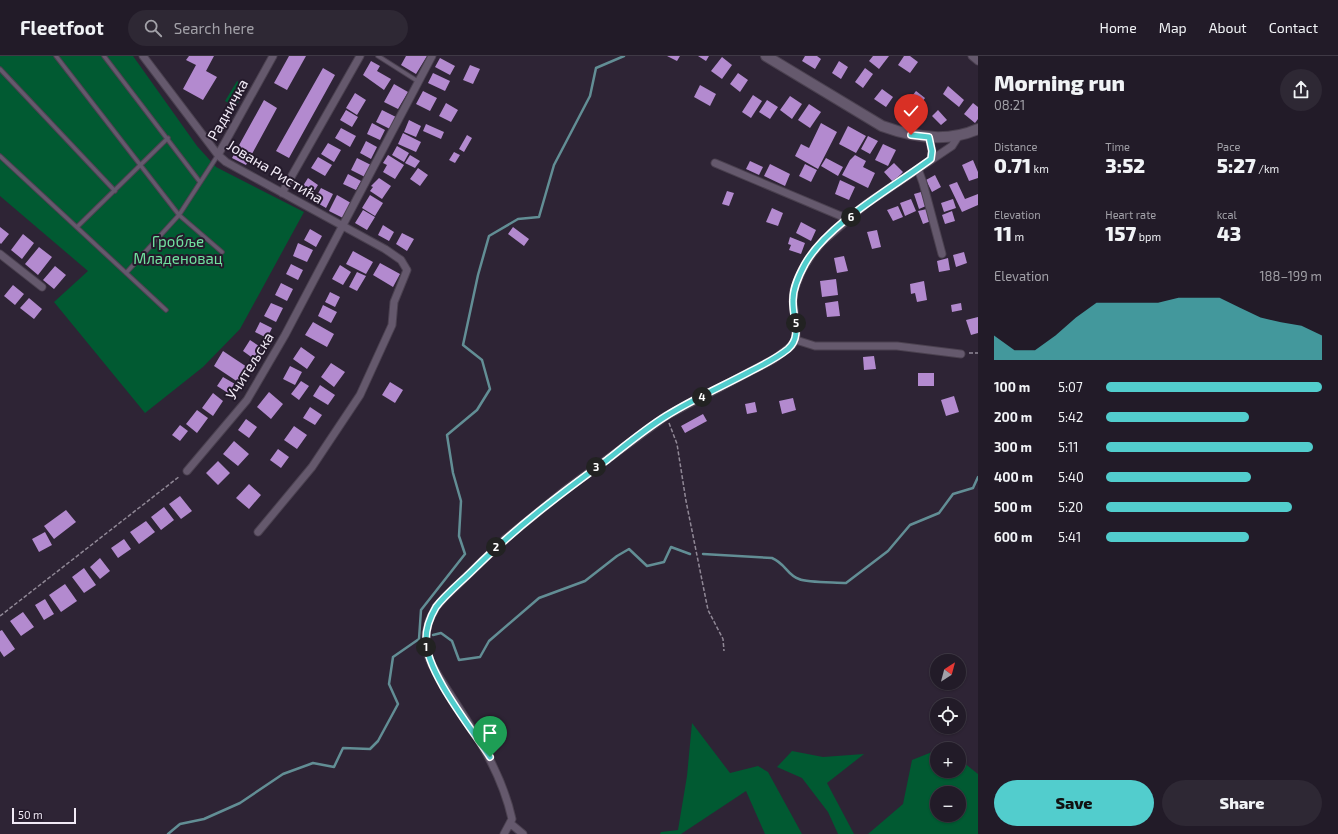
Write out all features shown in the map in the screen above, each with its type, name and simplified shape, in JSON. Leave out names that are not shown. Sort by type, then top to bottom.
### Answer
[{"type":"street","name":"Радничка","points":[[218,155],[273,56]]},
{"type":"street","points":[[282,193],[360,56]]},
{"type":"street","name":"Учитељска","points":[[187,471],[247,400],[285,335],[432,56]]},
{"type":"street","points":[[766,56],[882,126],[911,135],[929,137],[959,135],[978,129]]},
{"type":"street","points":[[972,56],[978,61]]},
{"type":"street","name":"Јована Ристића","points":[[145,57],[218,155],[244,172],[385,249],[400,260],[407,270],[394,302],[392,325],[360,395],[340,427],[295,489],[258,532]]},
{"type":"street","points":[[504,834],[512,819],[508,802],[490,757],[452,700],[432,665],[426,643],[429,622],[440,603],[504,539],[564,491],[666,416],[774,359],[790,347],[796,340],[793,301],[797,281],[806,261],[822,242],[848,219],[931,159],[952,146],[959,135]]},
{"type":"street","points":[[929,137],[932,151],[931,159]]},
{"type":"street","points":[[715,163],[848,219]]},
{"type":"street","points":[[918,169],[942,254]]},
{"type":"street","points":[[0,254],[42,287]]},
{"type":"street","points":[[796,340],[815,346],[897,346],[962,354]]},
{"type":"street","points":[[510,824],[523,834]]},
{"type":"lane","points":[[56,56],[179,215],[222,252]]},
{"type":"lane","points":[[104,56],[168,138],[200,182]]},
{"type":"lane","points":[[378,56],[419,82]]},
{"type":"lane","points":[[0,69],[115,191]]},
{"type":"lane","points":[[77,227],[168,138]]},
{"type":"lane","points":[[126,274],[179,215],[218,155]]},
{"type":"lane","points":[[0,156],[166,310]]},
{"type":"path","points":[[962,354],[978,353]]},
{"type":"path","points":[[666,416],[677,444],[686,501],[708,610],[723,639],[724,651]]},
{"type":"path","points":[[0,616],[187,471]]},
{"type":"green space","name":"Гробље Младеновац","points":[[0,56],[133,56],[197,146],[216,167],[304,212],[240,329],[203,367],[145,413],[54,302],[88,271],[0,196]]},
{"type":"green space","points":[[237,81],[247,87],[235,107],[225,101]]},
{"type":"green space","points":[[692,723],[730,773],[758,766],[768,772],[802,834],[765,834],[746,791],[681,834],[660,834],[661,832],[678,830],[687,776]]},
{"type":"green space","points":[[792,751],[823,757],[864,754],[827,783],[854,834],[838,834],[828,812],[802,778],[777,767]]},
{"type":"green space","points":[[930,753],[930,778],[966,778],[966,765],[978,774],[978,834],[868,834],[903,804],[912,760]]},
{"type":"building","points":[[189,56],[214,56],[206,71],[217,77],[203,100],[183,89],[196,65],[186,60]]},
{"type":"building","points":[[289,56],[306,56],[287,90],[274,83]]},
{"type":"building","points":[[406,56],[427,56],[416,74],[401,65]]},
{"type":"building","points":[[667,56],[680,56],[677,61]]},
{"type":"building","points":[[698,56],[709,56],[706,61]]},
{"type":"building","points":[[805,56],[817,56],[821,59],[815,69],[802,61]]},
{"type":"building","points":[[873,56],[889,56],[879,69],[869,61]]},
{"type":"building","points":[[904,56],[910,56],[918,62],[910,73],[898,65]]},
{"type":"building","points":[[722,57],[732,65],[722,79],[711,71]]},
{"type":"building","points":[[440,58],[455,66],[450,75],[435,67]]},
{"type":"building","points":[[371,61],[380,66],[377,71],[391,79],[384,90],[363,75]]},
{"type":"building","points":[[839,61],[848,67],[841,79],[832,73]]},
{"type":"building","points":[[470,65],[480,69],[473,84],[463,80]]},
{"type":"building","points":[[323,68],[335,75],[289,158],[276,151]]},
{"type":"building","points":[[865,68],[873,74],[863,88],[855,82]]},
{"type":"building","points":[[433,73],[450,81],[445,91],[428,83]]},
{"type":"building","points":[[738,73],[748,80],[740,92],[730,84]]},
{"type":"building","points":[[394,84],[408,92],[398,109],[384,102]]},
{"type":"building","points":[[700,85],[716,94],[710,106],[694,97]]},
{"type":"building","points":[[948,86],[964,100],[959,107],[943,94]]},
{"type":"building","points":[[882,89],[893,97],[886,107],[874,99]]},
{"type":"building","points":[[423,91],[437,98],[430,111],[416,104]]},
{"type":"building","points":[[916,91],[925,98],[918,108],[909,100]]},
{"type":"building","points":[[355,93],[366,100],[357,115],[346,108]]},
{"type":"building","points":[[753,95],[762,101],[751,118],[742,112]]},
{"type":"building","points":[[790,96],[802,104],[792,119],[780,110]]},
{"type":"building","points":[[902,99],[913,108],[906,117],[895,107]]},
{"type":"building","points":[[264,100],[277,108],[246,165],[232,158]]},
{"type":"building","points":[[767,100],[778,107],[770,119],[759,112]]},
{"type":"building","points":[[446,103],[458,110],[451,122],[439,116]]},
{"type":"building","points":[[973,103],[978,107],[978,119],[975,123],[964,114]]},
{"type":"building","points":[[809,104],[821,112],[810,128],[798,120]]},
{"type":"building","points":[[346,110],[358,117],[352,127],[340,120]]},
{"type":"building","points":[[382,110],[396,117],[390,129],[376,122]]},
{"type":"building","points":[[938,110],[947,120],[941,125],[932,116]]},
{"type":"building","points":[[920,113],[926,117],[918,126],[912,121]]},
{"type":"building","points":[[409,120],[421,126],[416,137],[404,132]]},
{"type":"building","points":[[372,123],[385,130],[380,140],[367,134]]},
{"type":"building","points":[[821,123],[837,132],[818,169],[795,156],[801,144],[809,148]]},
{"type":"building","points":[[426,124],[444,132],[441,139],[423,131]]},
{"type":"building","points":[[848,126],[866,136],[856,153],[839,144]]},
{"type":"building","points":[[341,128],[356,136],[350,147],[335,138]]},
{"type":"building","points":[[403,133],[421,142],[416,152],[398,144]]},
{"type":"building","points":[[467,135],[472,138],[464,152],[459,149]]},
{"type":"building","points":[[868,136],[878,141],[870,154],[861,149]]},
{"type":"building","points":[[366,141],[377,147],[371,159],[360,153]]},
{"type":"building","points":[[328,143],[341,150],[334,162],[321,154]]},
{"type":"building","points":[[883,144],[896,150],[888,166],[875,160]]},
{"type":"building","points":[[397,146],[409,153],[404,162],[392,155]]},
{"type":"building","points":[[454,152],[460,155],[455,163],[449,160]]},
{"type":"building","points":[[388,155],[404,165],[395,179],[383,172],[387,165],[383,163]]},
{"type":"building","points":[[410,155],[420,161],[415,168],[405,163]]},
{"type":"building","points":[[855,155],[866,161],[863,167],[875,173],[868,188],[842,175],[850,160]]},
{"type":"building","points":[[318,157],[332,165],[325,176],[311,168]]},
{"type":"building","points":[[357,158],[371,165],[365,177],[351,170]]},
{"type":"building","points":[[826,158],[843,167],[838,176],[821,166]]},
{"type":"building","points":[[973,160],[978,172],[978,178],[969,181],[962,165]]},
{"type":"building","points":[[750,161],[763,167],[759,175],[746,169]]},
{"type":"building","points":[[894,163],[903,172],[893,182],[884,172]]},
{"type":"building","points":[[770,164],[790,174],[785,186],[764,176]]},
{"type":"building","points":[[805,164],[817,170],[811,182],[799,176]]},
{"type":"building","points":[[418,168],[428,175],[420,186],[410,179]]},
{"type":"building","points":[[348,174],[361,181],[356,190],[343,184]]},
{"type":"building","points":[[935,175],[941,187],[932,192],[926,180]]},
{"type":"building","points":[[308,178],[318,185],[309,199],[299,192]]},
{"type":"building","points":[[379,178],[391,186],[382,199],[370,191],[373,187],[371,186]]},
{"type":"building","points":[[840,180],[855,187],[849,200],[835,194]]},
{"type":"building","points":[[957,182],[965,199],[978,194],[978,205],[962,212],[949,185]]},
{"type":"building","points":[[321,188],[333,194],[326,208],[314,201]]},
{"type":"building","points":[[727,191],[734,193],[729,206],[722,204]]},
{"type":"building","points":[[921,192],[926,206],[919,209],[914,194]]},
{"type":"building","points":[[337,195],[351,203],[343,218],[329,211]]},
{"type":"building","points":[[370,195],[383,203],[375,216],[362,208]]},
{"type":"building","points":[[911,199],[916,211],[905,216],[900,203]]},
{"type":"building","points":[[953,199],[956,208],[944,212],[941,203]]},
{"type":"building","points":[[898,206],[903,217],[893,221],[887,210]]},
{"type":"building","points":[[772,208],[783,213],[778,226],[766,222]]},
{"type":"building","points":[[927,209],[931,221],[923,224],[918,211]]},
{"type":"building","points":[[363,210],[375,217],[367,230],[355,223]]},
{"type":"building","points":[[952,211],[955,221],[945,224],[942,215]]},
{"type":"building","points":[[801,222],[816,230],[811,241],[796,233]]},
{"type":"building","points":[[383,225],[394,232],[389,241],[378,235]]},
{"type":"building","points":[[0,227],[9,234],[1,244],[0,243]]},
{"type":"building","points":[[513,227],[529,239],[524,246],[508,234]]},
{"type":"building","points":[[310,229],[322,236],[316,247],[304,240]]},
{"type":"building","points":[[877,230],[881,247],[872,249],[867,232]]},
{"type":"building","points":[[402,233],[414,239],[407,251],[396,244]]},
{"type":"building","points":[[23,234],[34,243],[22,259],[11,250]]},
{"type":"building","points":[[790,237],[805,243],[801,254],[789,250],[791,245],[788,244]]},
{"type":"building","points":[[298,243],[313,250],[307,262],[293,256]]},
{"type":"building","points":[[39,247],[52,257],[38,275],[25,264]]},
{"type":"building","points":[[353,251],[373,262],[366,274],[346,264]]},
{"type":"building","points":[[964,252],[967,263],[956,267],[953,255]]},
{"type":"building","points":[[844,256],[848,271],[837,273],[834,258]]},
{"type":"building","points":[[948,258],[950,270],[939,272],[937,261]]},
{"type":"building","points":[[380,263],[400,274],[393,287],[373,275]]},
{"type":"building","points":[[291,264],[303,270],[298,280],[286,274]]},
{"type":"building","points":[[340,265],[351,272],[343,285],[332,279]]},
{"type":"building","points":[[55,266],[66,275],[54,289],[43,280]]},
{"type":"building","points":[[357,272],[366,276],[357,291],[349,287]]},
{"type":"building","points":[[836,279],[838,295],[822,297],[820,281]]},
{"type":"building","points":[[924,281],[927,300],[917,302],[915,293],[911,294],[910,284]]},
{"type":"building","points":[[281,283],[293,289],[287,301],[275,295]]},
{"type":"building","points":[[13,285],[24,294],[15,305],[4,296]]},
{"type":"building","points":[[330,292],[340,297],[335,307],[325,302]]},
{"type":"building","points":[[29,298],[42,309],[34,319],[20,308]]},
{"type":"building","points":[[838,301],[840,316],[827,317],[825,303]]},
{"type":"building","points":[[271,303],[283,308],[276,322],[264,316]]},
{"type":"building","points":[[961,303],[962,310],[952,312],[951,305]]},
{"type":"building","points":[[323,305],[337,312],[331,323],[318,316]]},
{"type":"building","points":[[978,317],[978,333],[971,335],[966,320]]},
{"type":"building","points":[[260,322],[272,328],[267,338],[255,332]]},
{"type":"building","points":[[313,322],[334,334],[327,347],[305,335]]},
{"type":"building","points":[[250,340],[262,348],[254,359],[243,351]]},
{"type":"building","points":[[301,347],[315,357],[307,369],[293,359]]},
{"type":"building","points":[[223,351],[247,367],[238,382],[214,366]]},
{"type":"building","points":[[874,356],[876,369],[864,370],[863,357]]},
{"type":"building","points":[[331,363],[345,372],[334,387],[321,377]]},
{"type":"building","points":[[290,366],[302,372],[295,385],[283,379]]},
{"type":"building","points":[[918,373],[934,373],[934,386],[918,386]]},
{"type":"building","points":[[223,377],[235,384],[228,393],[217,386]]},
{"type":"building","points":[[301,381],[309,386],[299,400],[291,394]]},
{"type":"building","points":[[390,382],[403,390],[395,403],[382,395]]},
{"type":"building","points":[[320,385],[335,395],[328,405],[313,396]]},
{"type":"building","points":[[269,392],[283,404],[271,419],[257,407]]},
{"type":"building","points":[[213,393],[223,401],[213,416],[202,408]]},
{"type":"building","points":[[954,396],[959,412],[946,416],[941,400]]},
{"type":"building","points":[[793,398],[796,410],[782,414],[779,401]]},
{"type":"building","points":[[755,402],[757,412],[747,414],[745,404]]},
{"type":"building","points":[[310,407],[322,415],[315,425],[303,418]]},
{"type":"building","points":[[197,410],[208,418],[197,433],[186,424]]},
{"type":"building","points":[[703,414],[707,421],[685,433],[681,426]]},
{"type":"building","points":[[246,419],[257,427],[249,438],[238,430]]},
{"type":"building","points":[[180,425],[188,431],[180,441],[172,435]]},
{"type":"building","points":[[294,426],[307,435],[297,449],[284,440]]},
{"type":"building","points":[[234,441],[249,454],[238,466],[223,454]]},
{"type":"building","points":[[278,449],[289,457],[281,468],[270,460]]},
{"type":"building","points":[[218,461],[230,473],[218,485],[206,473]]},
{"type":"building","points":[[249,484],[261,495],[249,509],[236,498]]},
{"type":"building","points":[[180,496],[192,511],[181,519],[169,504]]},
{"type":"building","points":[[164,507],[174,520],[161,530],[151,517]]},
{"type":"building","points":[[66,510],[76,522],[54,539],[44,526]]},
{"type":"building","points":[[146,521],[155,532],[139,544],[130,532]]},
{"type":"building","points":[[45,532],[52,545],[39,552],[32,539]]},
{"type":"building","points":[[124,539],[131,549],[118,558],[111,548]]},
{"type":"building","points":[[100,558],[110,571],[100,579],[90,567]]},
{"type":"building","points":[[84,568],[96,585],[84,593],[72,577]]},
{"type":"building","points":[[65,584],[77,601],[61,612],[49,595]]},
{"type":"building","points":[[45,599],[54,614],[44,620],[35,605]]},
{"type":"building","points":[[23,612],[34,627],[21,636],[10,621]]},
{"type":"building","points":[[2,630],[15,649],[4,657],[0,651],[0,631]]},
{"type":"waterway","points":[[168,834],[180,824],[204,819],[240,803],[283,774],[313,763],[334,767],[343,748],[370,749],[378,741],[398,704],[389,684],[393,657],[419,639],[421,610],[465,554],[459,536],[461,501],[453,473],[447,435],[477,410],[490,389],[482,360],[463,345],[478,275],[489,236],[518,219],[539,217],[554,165],[590,96],[596,68],[624,56]]},
{"type":"waterway","points":[[703,554],[772,558],[777,560],[792,575],[799,579],[815,582],[846,583],[888,551],[910,525],[939,513],[953,494],[973,488],[978,477]]},
{"type":"waterway","points":[[433,635],[441,633],[452,641],[459,660],[480,657],[489,641],[539,598],[585,581],[617,556],[629,549],[647,566],[664,562],[671,547],[690,554]]},
{"type":"route","points":[[490,757],[452,700],[432,665],[427,653],[426,633],[436,607],[504,539],[564,491],[666,416],[774,359],[790,347],[796,340],[793,301],[794,290],[806,261],[822,242],[866,204],[931,159],[932,151],[929,137],[911,135]]}]
